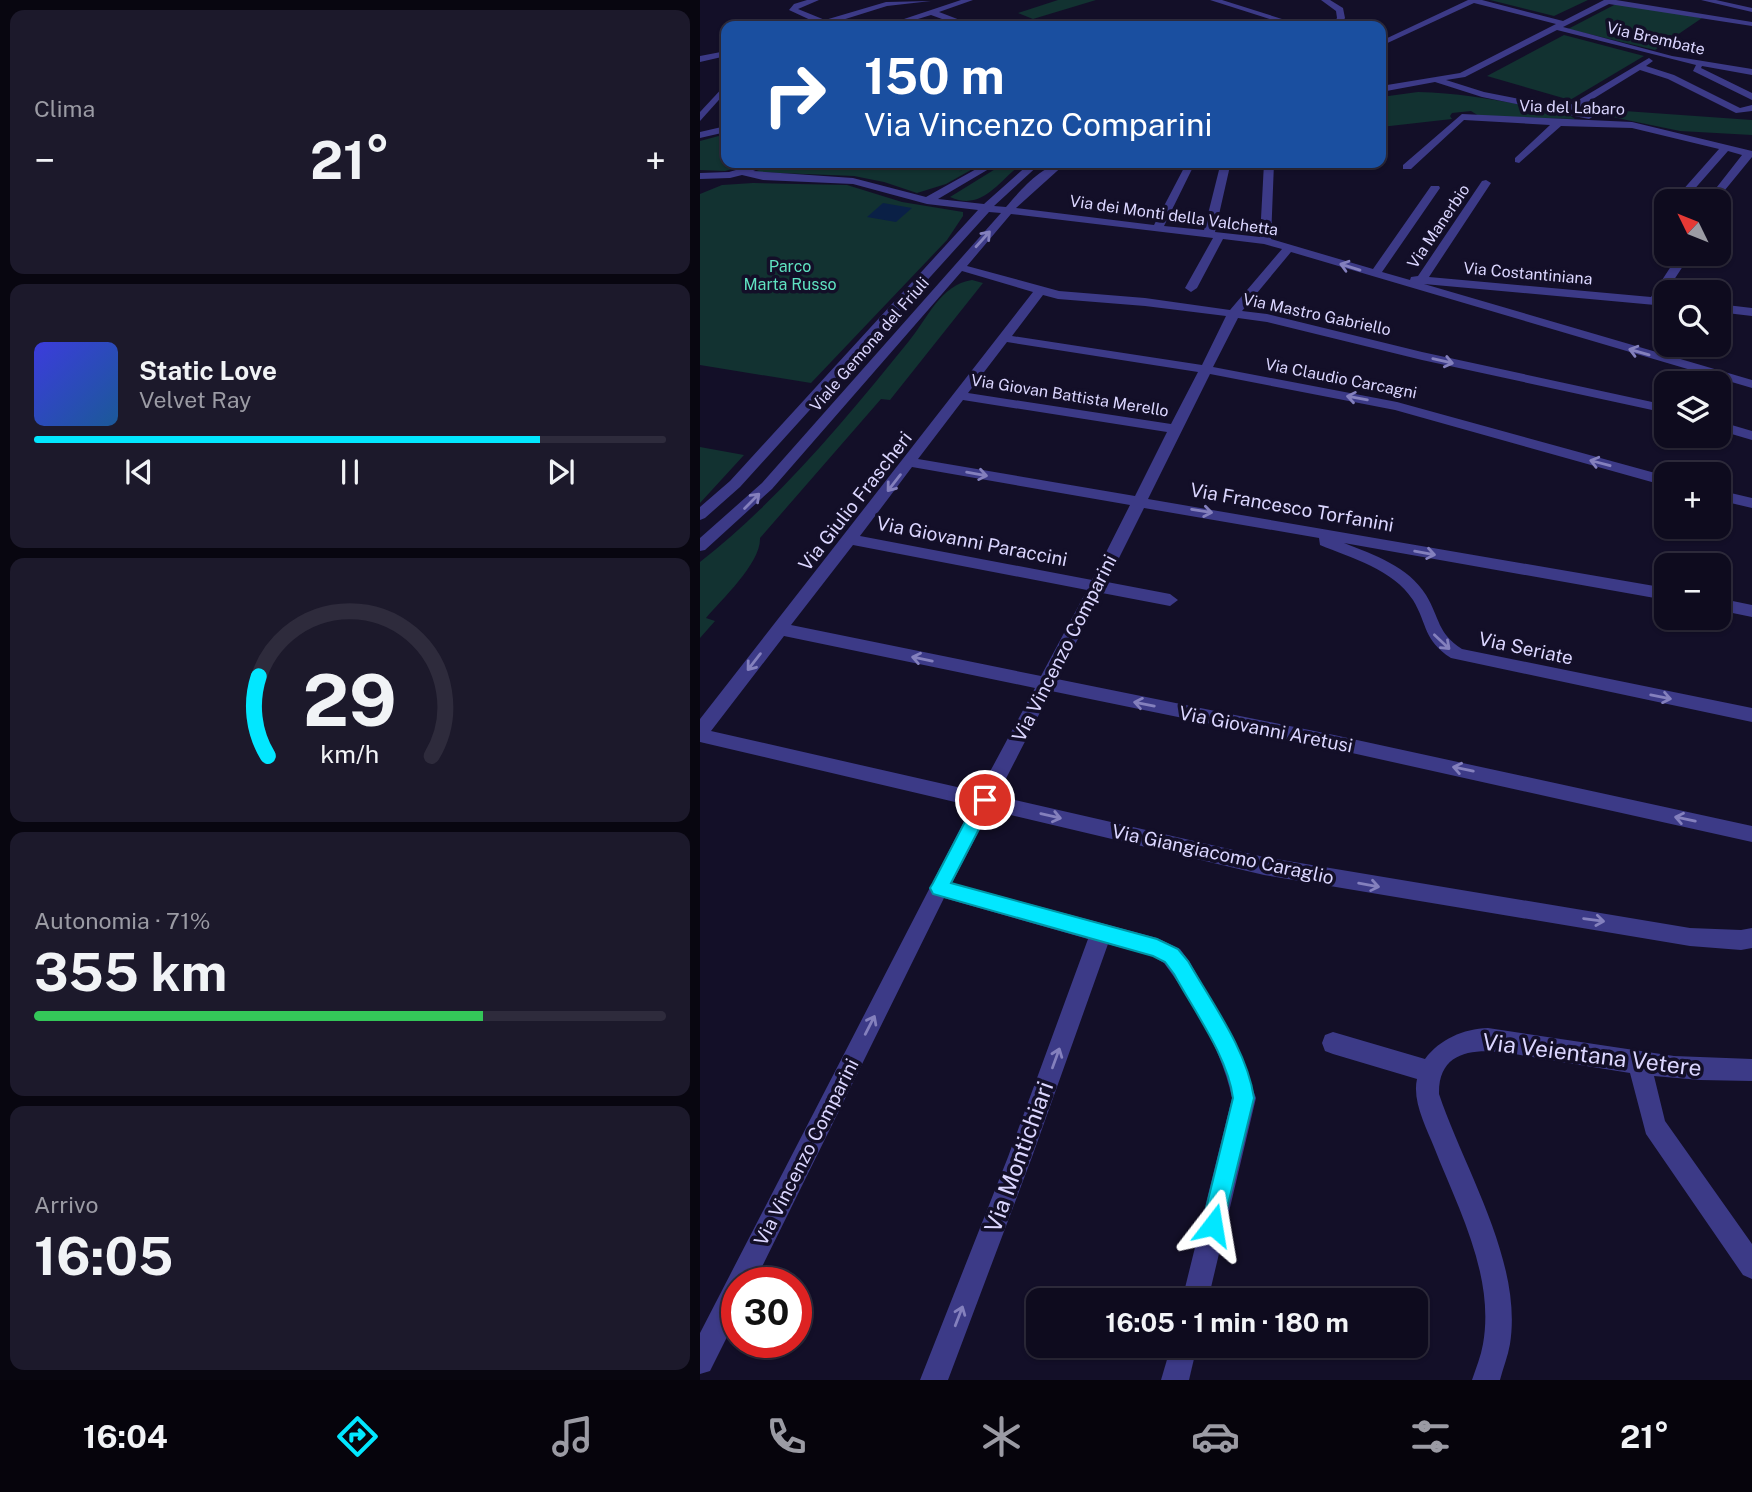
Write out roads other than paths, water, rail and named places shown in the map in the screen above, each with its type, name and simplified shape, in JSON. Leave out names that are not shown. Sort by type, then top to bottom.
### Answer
[{"type":"street","points":[[815,0],[793,10],[820,21]]},
{"type":"street","points":[[949,6],[961,0]]},
{"type":"street","points":[[902,21],[969,0]]},
{"type":"street","points":[[1214,0],[1283,21]]},
{"type":"street","points":[[1325,0],[1340,10],[1342,18],[1340,21]]},
{"type":"street","points":[[1386,42],[1473,0]]},
{"type":"street","name":"Via Brembate","points":[[1473,0],[1657,54],[1752,72]]},
{"type":"street","points":[[1705,0],[1752,10]]},
{"type":"street","points":[[832,21],[889,3],[929,1]]},
{"type":"street","points":[[862,21],[929,1]]},
{"type":"street","points":[[1386,88],[1439,81],[1471,72],[1558,25],[1611,1],[1752,24]]},
{"type":"street","points":[[875,8],[890,5],[899,9]]},
{"type":"street","points":[[930,12],[954,21]]},
{"type":"street","points":[[1567,111],[1657,54]]},
{"type":"street","points":[[700,59],[721,55]]},
{"type":"street","points":[[1703,64],[1696,69],[1752,97]]},
{"type":"street","points":[[1640,66],[1671,77],[1739,111],[1752,108]]},
{"type":"street","points":[[1439,81],[1488,95],[1632,125]]},
{"type":"street","points":[[700,118],[721,93]]},
{"type":"street","name":"Via del Labaro","points":[[1407,167],[1462,117],[1618,127],[1632,125],[1750,154]]},
{"type":"street","points":[[1519,160],[1558,122]]},
{"type":"street","points":[[700,135],[721,131]]},
{"type":"street","points":[[1689,189],[1724,149]]},
{"type":"street","points":[[1721,189],[1750,154]]},
{"type":"street","points":[[700,186],[756,168]]},
{"type":"street","points":[[927,201],[985,168]]},
{"type":"street","name":"Viale Gemona del Friuli","points":[[700,515],[735,484],[1009,184],[1030,168]]},
{"type":"street","name":"Viale Gemona del Friuli","points":[[700,546],[767,486],[1029,187],[1054,168]]},
{"type":"street","points":[[1158,228],[1189,168]]},
{"type":"street","points":[[1191,288],[1214,234],[1225,168]]},
{"type":"street","points":[[1265,241],[1269,168]]},
{"type":"street","name":"Via dei Monti della Valchetta","points":[[744,172],[763,177],[853,181],[927,201],[1265,241],[1380,276],[1418,283],[1752,384]]},
{"type":"street","points":[[700,176],[730,175]]},
{"type":"street","name":"Via Manerbio","points":[[1418,283],[1486,183]]},
{"type":"street","points":[[1380,276],[1435,188]]},
{"type":"street","name":"Via Vincenzo Comparini","points":[[748,1267],[939,888],[1097,586],[1204,369],[1234,313],[1289,248]]},
{"type":"street","name":"Via Mastro Gabriello","points":[[959,267],[1039,292],[1234,313],[1273,320],[1422,356],[1654,406]]},
{"type":"street","name":"Via Costantiniana","points":[[1418,283],[1654,301]]},
{"type":"street","name":"Via Giulio Frascheri","points":[[700,733],[1039,292]]},
{"type":"street","points":[[896,307],[921,311]]},
{"type":"street","points":[[1731,310],[1752,312]]},
{"type":"street","points":[[878,326],[904,330]]},
{"type":"street","name":"Via Claudio Carcagni","points":[[1003,338],[1204,369],[1414,409],[1654,478]]},
{"type":"street","name":"Via Giovan Battista Merello","points":[[960,396],[1175,429]]},
{"type":"street","points":[[1731,429],[1752,436]]},
{"type":"street","name":"Via Francesco Torfanini","points":[[910,462],[1654,592]]},
{"type":"street","points":[[1731,498],[1752,503]]},
{"type":"street","name":"Via Seriate","points":[[1300,530],[1374,563],[1402,580],[1418,596],[1435,636],[1457,654],[1752,715]]},
{"type":"street","name":"Via Giovanni Paraccini","points":[[850,539],[1170,600]]},
{"type":"street","points":[[1731,607],[1752,611]]},
{"type":"street","name":"Via Giovanni Aretusi","points":[[780,629],[1388,753],[1752,834]]},
{"type":"street","name":"Via Giangiacomo Caraglio","points":[[700,733],[1264,866],[1690,937],[1741,940],[1752,938]]},
{"type":"street","points":[[939,888],[1157,948],[1172,956],[1181,968],[1229,1055],[1242,1084],[1244,1098],[1198,1288]]},
{"type":"street","name":"Via Montichiari","points":[[934,1380],[1020,1157],[1101,933]]},
{"type":"street","name":"Via Veientana Vetere","points":[[1429,1072],[1434,1064],[1456,1046],[1482,1039],[1639,1062],[1725,1071],[1752,1070]]},
{"type":"street","points":[[1333,1043],[1429,1072],[1426,1088],[1430,1107],[1471,1210],[1494,1280],[1496,1338],[1486,1380]]},
{"type":"street","points":[[1639,1062],[1654,1126],[1752,1266]]},
{"type":"street","points":[[700,1361],[721,1320]]},
{"type":"street","points":[[1175,1380],[1181,1358]]},
{"type":"water","points":[[883,203],[912,208],[896,222],[867,217]]},
{"type":"park label","name":"Parco Marta Russo","points":[[790,275]]}]
